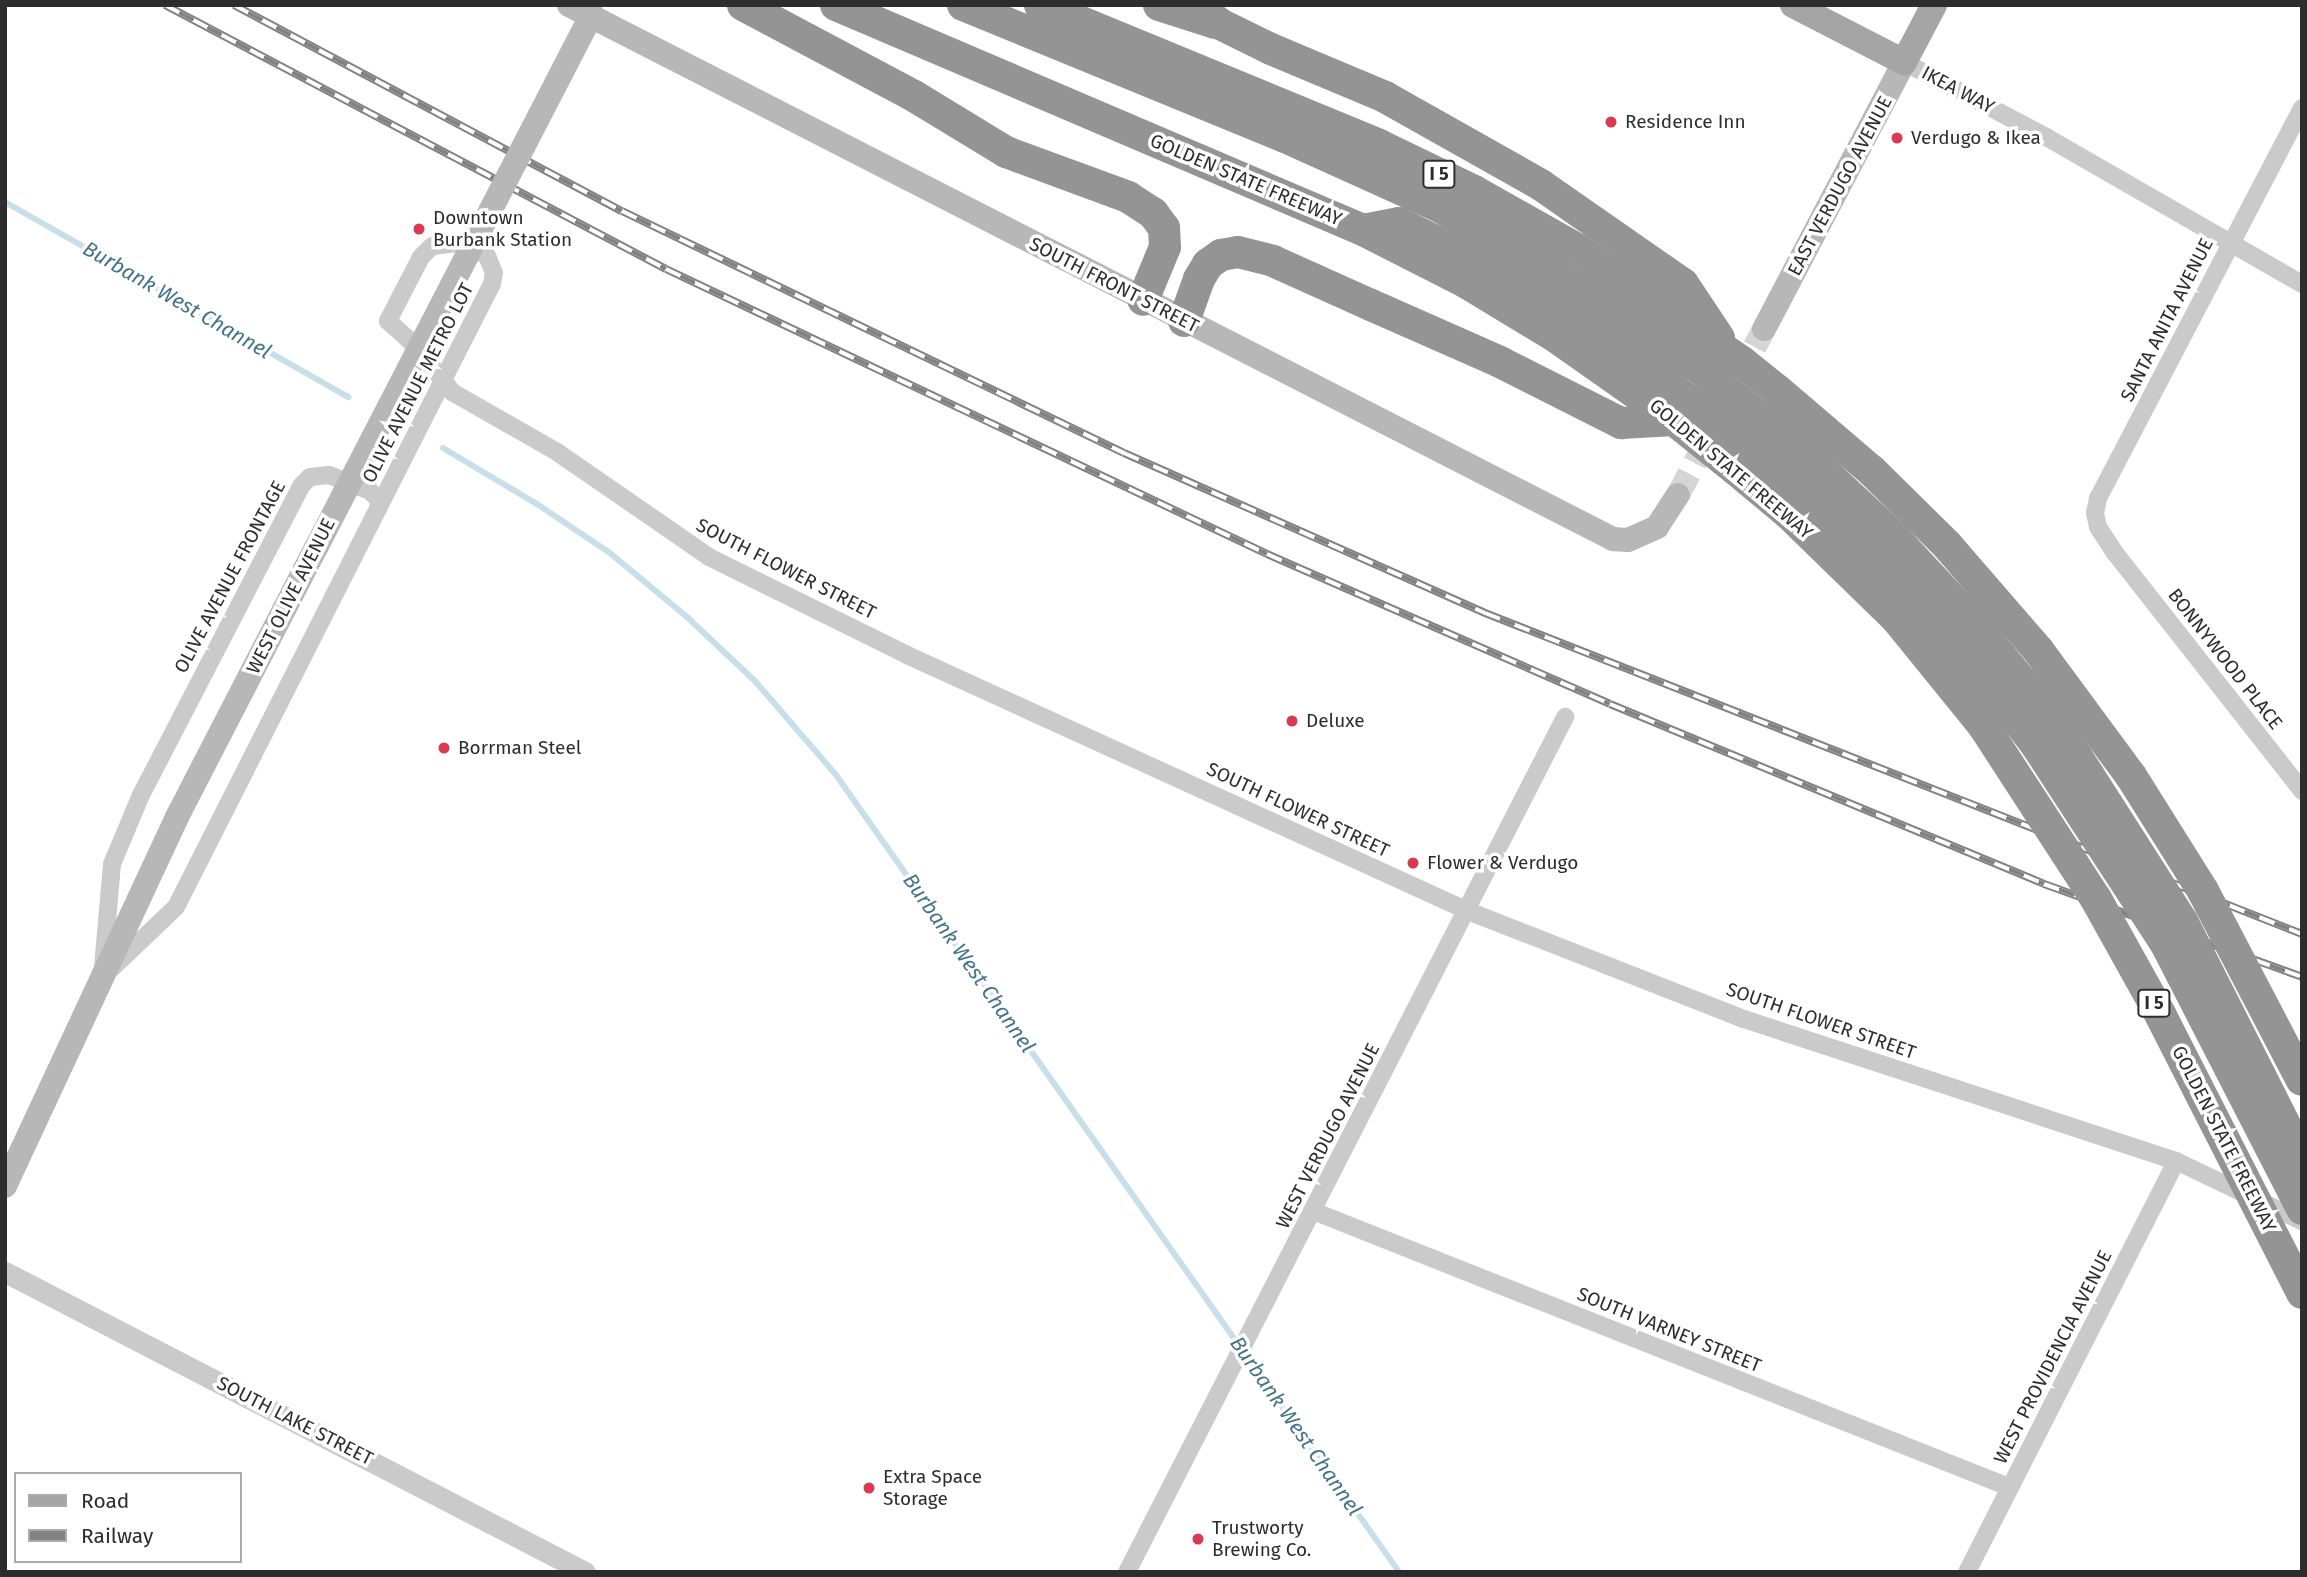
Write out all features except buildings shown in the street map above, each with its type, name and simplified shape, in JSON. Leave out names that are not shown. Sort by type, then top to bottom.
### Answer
[{"type":"highway","points":[[743,5],[914,96],[1006,152],[1128,197],[1153,214],[1164,228],[1165,247],[1143,300]]},
{"type":"highway","name":"GOLDEN STATE FREEWAY","points":[[836,5],[1363,230],[1467,283],[1680,409],[1748,444],[1788,513],[1896,618],[1983,725],[2096,899],[2161,1016],[2302,1293]]},
{"type":"highway","points":[[963,5],[1285,137],[1442,208],[1554,272],[1715,349]]},
{"type":"highway","name":"I 5","points":[[1041,5],[1366,140],[1474,191],[1577,249],[1715,349],[1777,390],[1872,471],[1947,545],[2038,650],[2131,776],[2203,891],[2302,1080]]},
{"type":"highway","points":[[1159,5],[1220,24],[1385,97],[1541,185],[1683,284],[1715,349],[1748,444],[1821,507],[1892,575],[1993,688],[2037,746],[2166,943],[2302,1209]]},
{"type":"highway","points":[[1195,5],[1220,24]]},
{"type":"highway","points":[[1184,321],[1199,279],[1208,264],[1222,255],[1238,252],[1273,261],[1395,315],[1500,362],[1621,423],[1680,409]]},
{"type":"highway","points":[[1748,444],[1804,453],[1895,538],[1971,621],[2042,706],[2182,921],[2302,1159]]},
{"type":"main road","name":"IKEA WAY","points":[[1793,5],[1904,62]]},
{"type":"main road","name":"EAST VERDUGO AVENUE","points":[[1764,329],[1934,5]]},
{"type":"main road","name":"SOUTH FRONT STREET","points":[[587,10],[1143,300],[1614,539],[1628,540],[1644,536],[1657,527],[1678,495]]},
{"type":"main road","name":"WEST OLIVE AVENUE","points":[[5,1186],[54,1087],[177,817],[587,10]]},
{"type":"street","name":"IKEA WAY","points":[[1904,62],[2048,138],[2302,284]]},
{"type":"street","name":"SANTA ANITA AVENUE","points":[[2115,552],[2095,521],[2098,499],[2302,108]]},
{"type":"street","name":"OLIVE AVENUE METRO LOT","points":[[378,509],[492,284],[494,273],[487,256],[466,242],[432,246],[421,257],[387,321]]},
{"type":"street","name":"SOUTH FLOWER STREET","points":[[387,321],[410,341],[452,392],[557,452],[709,557],[907,655],[1468,911],[1780,1032],[2176,1161],[2302,1221]]},
{"type":"street","name":"OLIVE AVENUE METRO LOT","points":[[329,475],[345,466],[410,341]]},
{"type":"street","points":[[102,977],[176,907],[378,509],[379,499],[370,491],[329,475]]},
{"type":"street","name":"OLIVE AVENUE FRONTAGE","points":[[102,977],[112,864],[152,770],[302,485],[310,477],[329,475]]},
{"type":"street","name":"BONNYWOOD PLACE","points":[[2115,552],[2302,791]]},
{"type":"street","name":"WEST VERDUGO AVENUE","points":[[1127,1572],[1565,718]]},
{"type":"street","name":"WEST PROVIDENCIA AVENUE","points":[[1967,1572],[2176,1161]]},
{"type":"street","name":"SOUTH VARNEY STREET","points":[[1313,1211],[2009,1488]]},
{"type":"street","name":"SOUTH LAKE STREET","points":[[5,1272],[585,1572]]},
{"type":"waterway","name":"Burbank West Channel","points":[[5,202],[348,397]]},
{"type":"waterway","name":"Burbank West Channel","points":[[443,448],[537,504],[610,553],[687,617],[755,681],[836,775],[1399,1572]]},
{"type":"tunnel","points":[[1738,379],[1764,329]]},
{"type":"tunnel","points":[[1678,495],[1712,430]]},
{"type":"railway","points":[[165,5],[666,269],[1267,554],[1610,704],[2044,884],[2302,977]]},
{"type":"railway","points":[[234,5],[622,211],[1124,453],[1485,613],[2302,934]]},
{"type":"place","name":"Residence Inn","points":[[1611,122]]},
{"type":"place","name":"Verdugo & Ikea","points":[[1897,138]]},
{"type":"place","name":"Downtown Burbank Station","points":[[419,229]]},
{"type":"place","name":"Deluxe","points":[[1292,721]]},
{"type":"place","name":"Borrman Steel","points":[[444,748]]},
{"type":"place","name":"Flower & Verdugo","points":[[1413,863]]},
{"type":"place","name":"Extra Space Storage","points":[[869,1488]]},
{"type":"place","name":"Trustworty Brewing Co.","points":[[1198,1539]]}]
